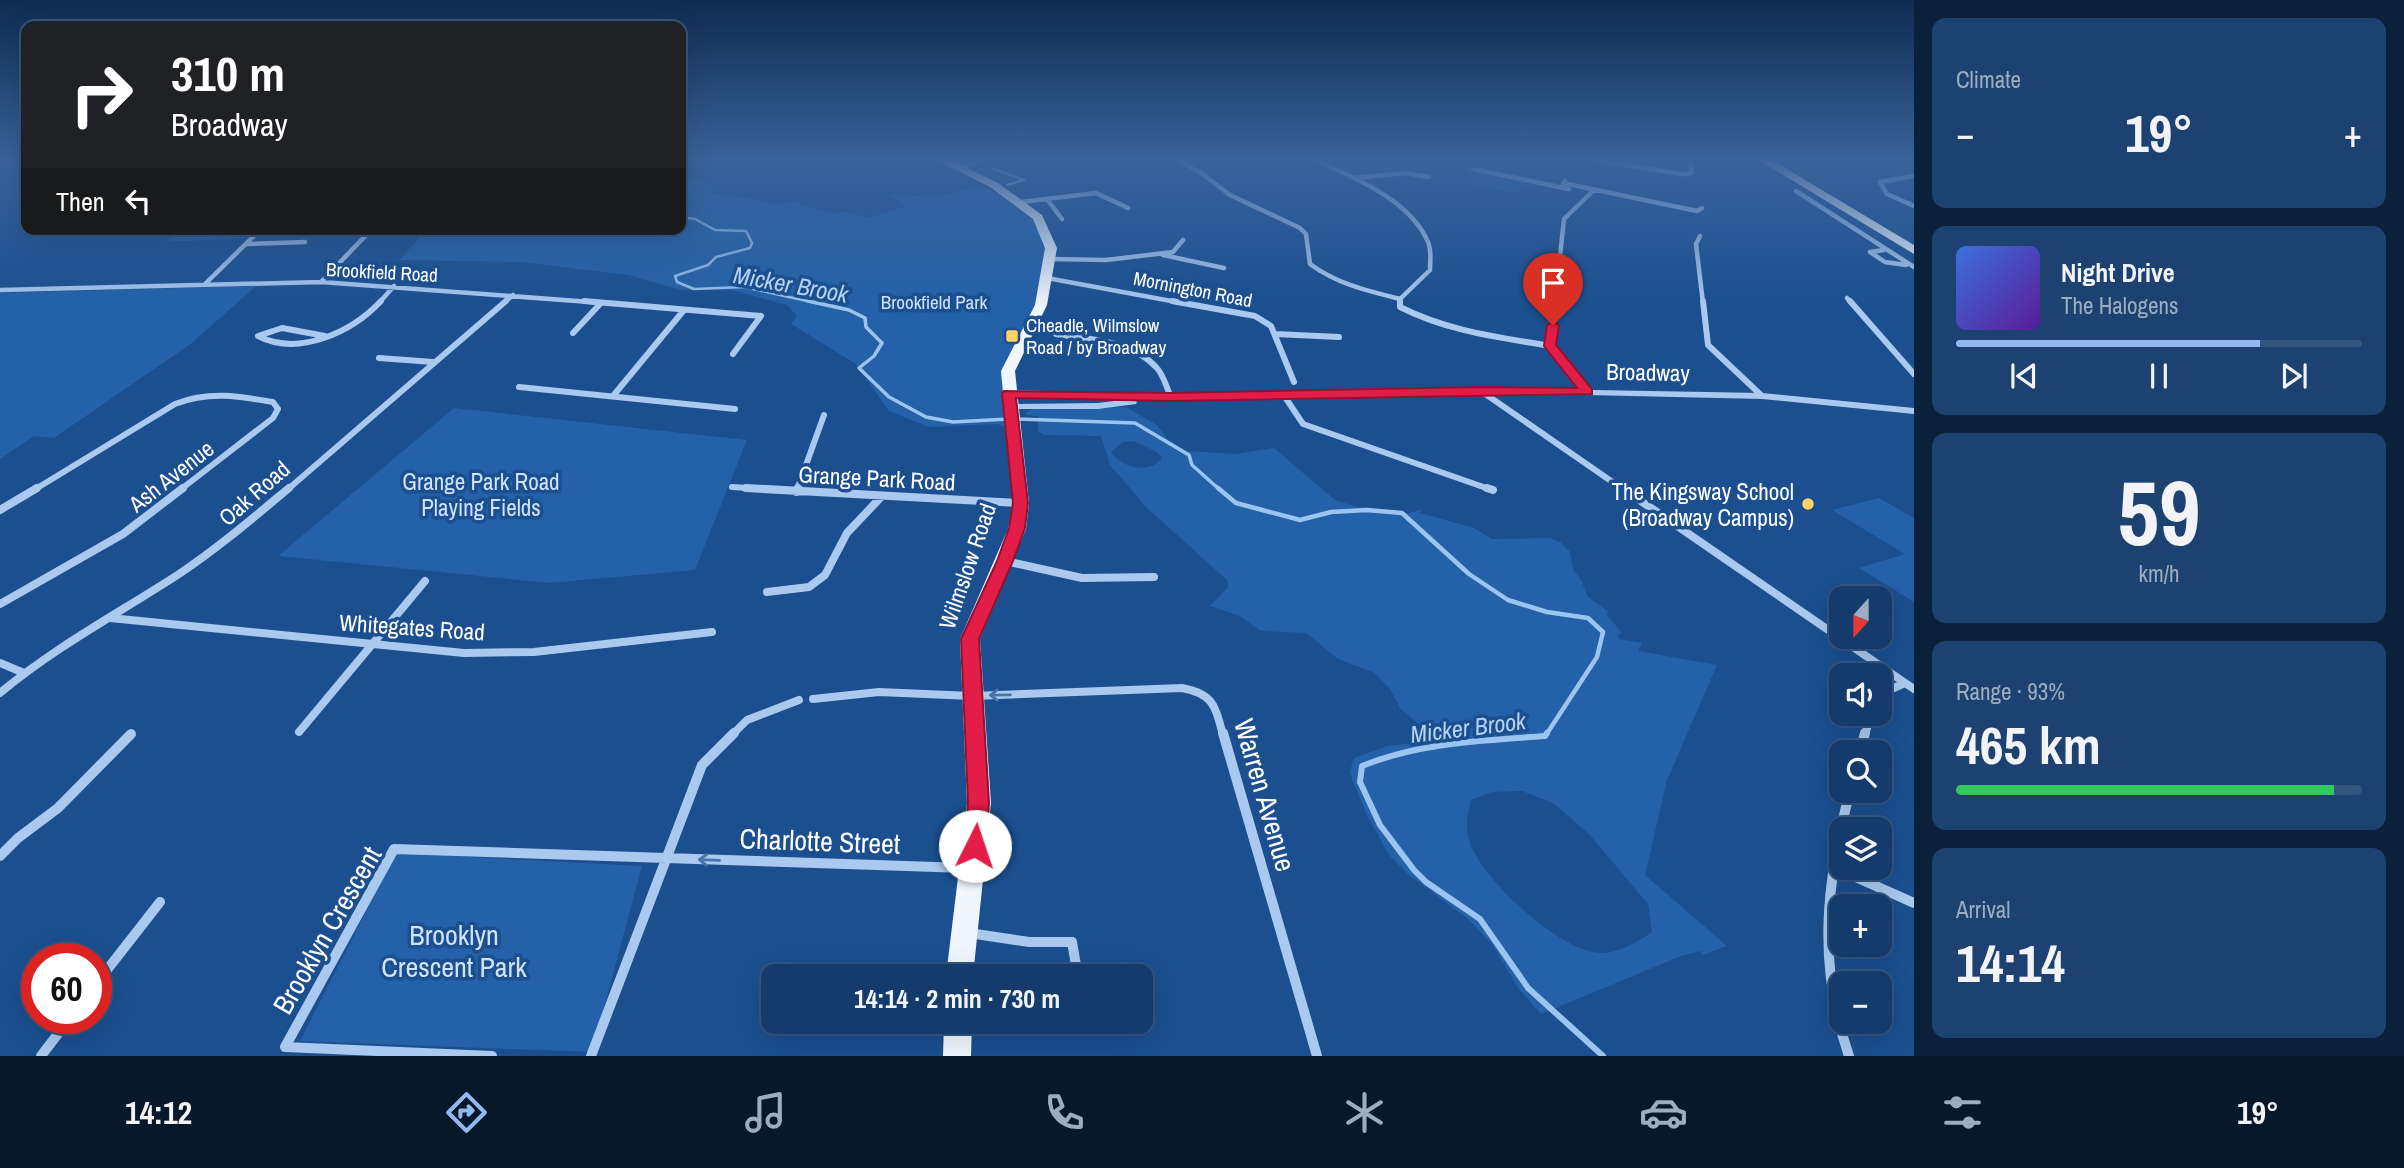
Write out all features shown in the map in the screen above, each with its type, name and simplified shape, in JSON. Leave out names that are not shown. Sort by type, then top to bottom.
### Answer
[{"type":"highway","points":[[1844,208],[1914,250]]},
{"type":"highway","points":[[1855,208],[1914,243]]},
{"type":"main road","points":[[1028,208],[1038,217],[1051,248],[1052,259]]},
{"type":"main road","name":"Wilmslow Road","points":[[961,964],[974,868],[979,803],[970,639],[1017,528],[1021,503],[1012,430],[1009,372],[1041,305],[1052,259]]},
{"type":"main road","points":[[957,1056],[958,1034]]},
{"type":"street","points":[[1054,208],[1062,219]]},
{"type":"street","points":[[1258,208],[1306,233],[1310,264],[1316,269],[1360,288],[1400,299]]},
{"type":"street","points":[[1398,208],[1412,219],[1429,244],[1430,270],[1400,299],[1400,307],[1414,315],[1494,336],[1550,346],[1587,392]]},
{"type":"street","points":[[1550,346],[1564,219],[1575,208]]},
{"type":"street","points":[[1682,208],[1697,211],[1702,208]]},
{"type":"street","points":[[1822,208],[1912,266]]},
{"type":"street","points":[[204,284],[255,235]]},
{"type":"street","points":[[321,282],[366,235]]},
{"type":"street","points":[[1700,236],[1696,244],[1708,345],[1762,396]]},
{"type":"street","points":[[1052,259],[1106,260],[1173,253],[1183,240]]},
{"type":"street","points":[[246,244],[305,242]]},
{"type":"street","points":[[1885,250],[1870,252],[1885,261],[1912,266]]},
{"type":"street","points":[[1162,254],[1170,258],[1224,268]]},
{"type":"street","name":"Mornington Road","points":[[1047,278],[1255,316],[1271,326],[1294,382]]},
{"type":"street","name":"Brookfield Road","points":[[0,290],[321,282],[761,316],[733,354]]},
{"type":"street","points":[[325,336],[307,330],[282,328],[258,336],[283,343],[303,342],[325,336],[355,324],[394,286]]},
{"type":"street","name":"Oak Road","points":[[0,694],[24,673],[180,573],[236,533],[513,295]]},
{"type":"street","points":[[1847,298],[1914,374]]},
{"type":"street","points":[[573,333],[601,303]]},
{"type":"street","points":[[613,396],[684,310]]},
{"type":"street","points":[[1056,334],[1118,347],[1141,357],[1157,368],[1171,397]]},
{"type":"street","points":[[1275,334],[1339,337]]},
{"type":"street","points":[[379,358],[433,362]]},
{"type":"street","points":[[519,387],[735,409]]},
{"type":"street","points":[[1481,391],[1914,689]]},
{"type":"street","name":"Broadway","points":[[1010,404],[1098,406],[1171,397],[1481,391],[1762,396],[1914,411]]},
{"type":"street","name":"Ash Avenue","points":[[0,510],[175,404],[195,395],[213,393],[273,402],[278,409],[273,418],[123,534],[0,604]]},
{"type":"street","points":[[1283,394],[1303,424],[1493,490]]},
{"type":"street","points":[[796,492],[824,415]]},
{"type":"street","name":"Grange Park Road","points":[[732,487],[1021,503]]},
{"type":"street","points":[[767,592],[809,587],[825,575],[847,533],[882,496]]},
{"type":"street","points":[[1005,561],[1082,578],[1154,577]]},
{"type":"street","points":[[299,732],[425,581]]},
{"type":"street","name":"Whitegates Road","points":[[109,618],[464,653],[534,652],[712,632]]},
{"type":"street","points":[[0,663],[24,673]]},
{"type":"street","points":[[1892,689],[1905,683]]},
{"type":"street","name":"Warren Avenue","points":[[813,699],[879,692],[972,696],[1182,688],[1202,692],[1215,706],[1317,1056]]},
{"type":"street","points":[[591,1056],[702,765],[747,720],[799,700]]},
{"type":"street","points":[[0,856],[18,838],[58,808],[131,734]]},
{"type":"street","name":"Brooklyn Crescent","points":[[492,1056],[285,1047],[394,849],[666,859]]},
{"type":"street","name":"Charlotte Street","points":[[666,859],[974,868]]},
{"type":"street","points":[[1832,880],[1827,946],[1836,1014],[1849,1056]]},
{"type":"street","points":[[1862,880],[1914,903]]},
{"type":"street","points":[[112,964],[160,902]]},
{"type":"street","points":[[965,932],[1029,942],[1072,942],[1076,964]]},
{"type":"street","points":[[41,1056],[58,1034]]},
{"type":"green space","name":"Brookfield Park","points":[[686,208],[814,208],[835,213],[848,212],[866,218],[901,208],[1022,208],[1038,217],[1051,259],[1041,305],[1008,371],[1012,430],[997,424],[929,427],[889,411],[856,364],[791,324],[797,316],[787,305],[732,290],[681,290],[629,275],[521,262],[400,260],[421,235],[686,235]]},
{"type":"green space","points":[[172,235],[247,235],[244,238],[166,242]]},
{"type":"green space","points":[[256,286],[192,343],[54,438],[34,436],[0,459],[0,293]]},
{"type":"green space","points":[[1126,407],[1157,425],[1168,439],[1186,451],[1236,454],[1274,448],[1335,500],[1358,507],[1409,513],[1421,510],[1420,513],[1474,528],[1492,539],[1550,538],[1560,542],[1570,552],[1573,569],[1588,597],[1609,612],[1606,614],[1622,633],[1618,635],[1619,639],[1642,643],[1638,651],[1717,665],[1667,780],[1645,875],[1727,946],[1703,955],[1700,951],[1681,956],[1541,1014],[1518,988],[1492,944],[1468,919],[1409,875],[1389,855],[1367,815],[1352,779],[1350,771],[1354,758],[1387,746],[1425,742],[1431,735],[1400,708],[1390,689],[1375,673],[1338,659],[1306,633],[1261,631],[1238,615],[1210,606],[1228,587],[1228,581],[1146,507],[1110,465],[1101,436],[1044,435],[1038,431],[1038,416],[1025,415],[1033,409]],"holes":[[[1134,441],[1157,452],[1162,458],[1143,468],[1122,462],[1111,452],[1123,442]],[[1522,791],[1553,803],[1589,834],[1648,904],[1652,932],[1617,950],[1603,953],[1586,950],[1547,929],[1490,876],[1468,837],[1471,800],[1492,792]]]},
{"type":"green space","name":"Grange Park Road Playing Fields","points":[[454,408],[747,440],[695,570],[549,583],[278,556]]},
{"type":"green space","points":[[1879,498],[1914,518],[1914,602],[1859,568],[1905,554],[1832,510]]},
{"type":"green space","name":"Brooklyn Crescent Park","points":[[396,853],[642,866],[592,1052],[300,1041]]},
{"type":"waterway","name":"Micker Brook","points":[[686,218],[695,219],[715,230],[746,231],[752,243],[750,248],[716,257],[708,265],[675,276],[677,282],[694,289],[744,287],[816,303]]},
{"type":"waterway","name":"Micker Brook","points":[[808,301],[849,310],[865,318],[866,327],[882,343],[874,356],[859,368],[889,397],[926,417],[953,422],[1008,419]]},
{"type":"waterway","name":"Micker Brook","points":[[1017,419],[1135,423],[1189,455],[1192,465],[1220,490]]},
{"type":"waterway","name":"Micker Brook","points":[[1218,488],[1236,503],[1300,520],[1331,512],[1367,510],[1402,513],[1469,574],[1508,600],[1547,612],[1588,618],[1603,632],[1597,657],[1546,735]]},
{"type":"waterway","name":"Micker Brook","points":[[1547,733],[1545,736],[1429,747],[1384,758],[1362,766],[1360,782],[1380,825],[1414,870],[1426,882],[1480,919],[1528,988],[1603,1056]]},
{"type":"place","name":"Cheadle, Wilmslow Road / by Broadway","points":[[1012,336]]},
{"type":"place","name":"The Kingsway School (Broadway Campus)","points":[[1808,504]]},
{"type":"route","points":[[975,846],[979,803],[970,639],[1005,561],[1017,528],[1021,503],[1009,393],[1171,397],[1481,391],[1587,392],[1550,346],[1553,325]]}]
